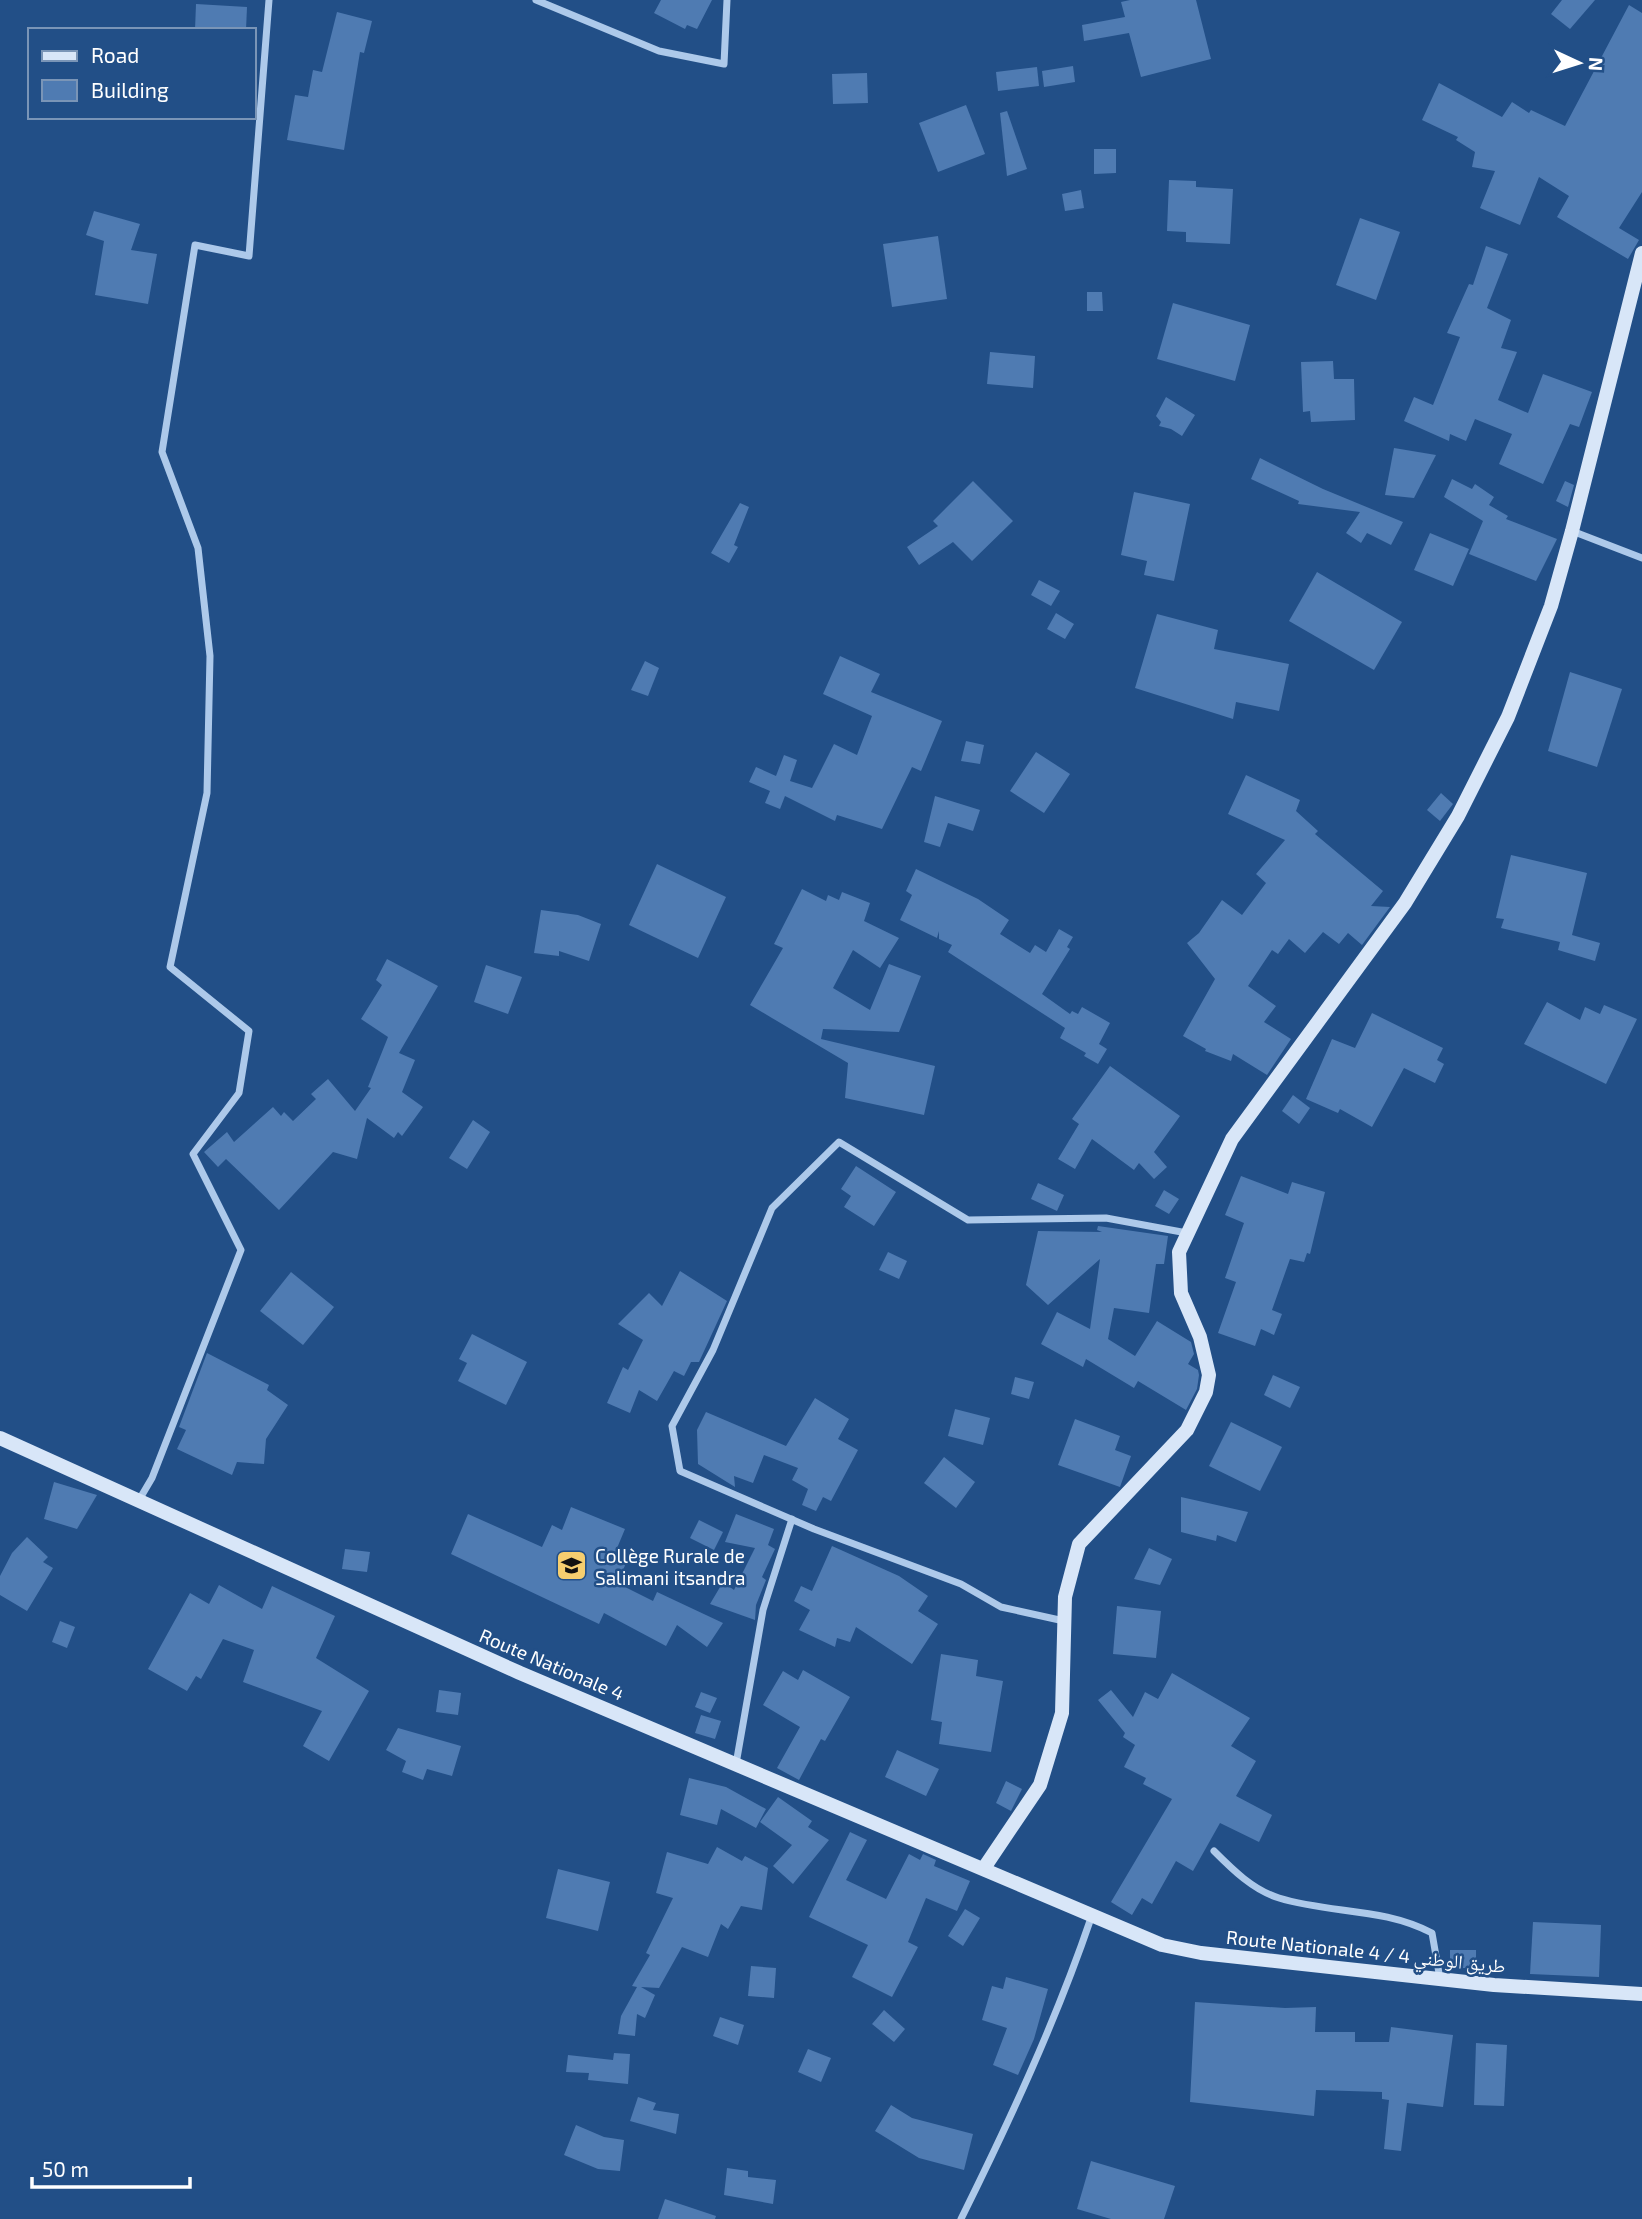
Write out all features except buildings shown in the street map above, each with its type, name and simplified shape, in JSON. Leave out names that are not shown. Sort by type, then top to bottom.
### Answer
[{"type":"main road","points":[[984,1868],[1040,1786],[1062,1713],[1065,1597],[1079,1544],[1186,1430],[1206,1392],[1209,1375],[1200,1337],[1181,1293],[1179,1252],[1232,1139],[1405,903],[1458,816],[1508,717],[1551,606],[1642,253]]},
{"type":"main road","name":"Route Nationale 4","points":[[0,1438],[520,1673],[984,1868],[1091,1918]]},
{"type":"main road","name":"Route Nationale 4 / طريق الوطني 4","points":[[1091,1918],[1162,1945],[1201,1953],[1440,1979],[1642,1994]]},
{"type":"street","points":[[139,1501],[152,1478],[241,1250],[192,1154],[239,1093],[249,1031],[170,967],[207,793],[210,656],[198,548],[162,452],[195,245],[249,256],[269,0]]},
{"type":"street","points":[[536,0],[659,51],[724,64],[727,0]]},
{"type":"street","points":[[1572,531],[1642,558]]},
{"type":"street","points":[[1064,1621],[1001,1607],[961,1584],[792,1519],[680,1471],[672,1426],[713,1350],[772,1208],[839,1142],[968,1220],[1106,1219],[1188,1233]]},
{"type":"street","points":[[736,1764],[763,1610],[792,1519]]},
{"type":"street","points":[[1214,1851],[1239,1877],[1279,1898],[1406,1920],[1432,1933],[1440,1979]]},
{"type":"street","points":[[961,2219],[993,2155],[1053,2016],[1091,1918]]},
{"type":"place","name":"Collège Rurale de Salimani itsandra","points":[[572,1566]]}]
